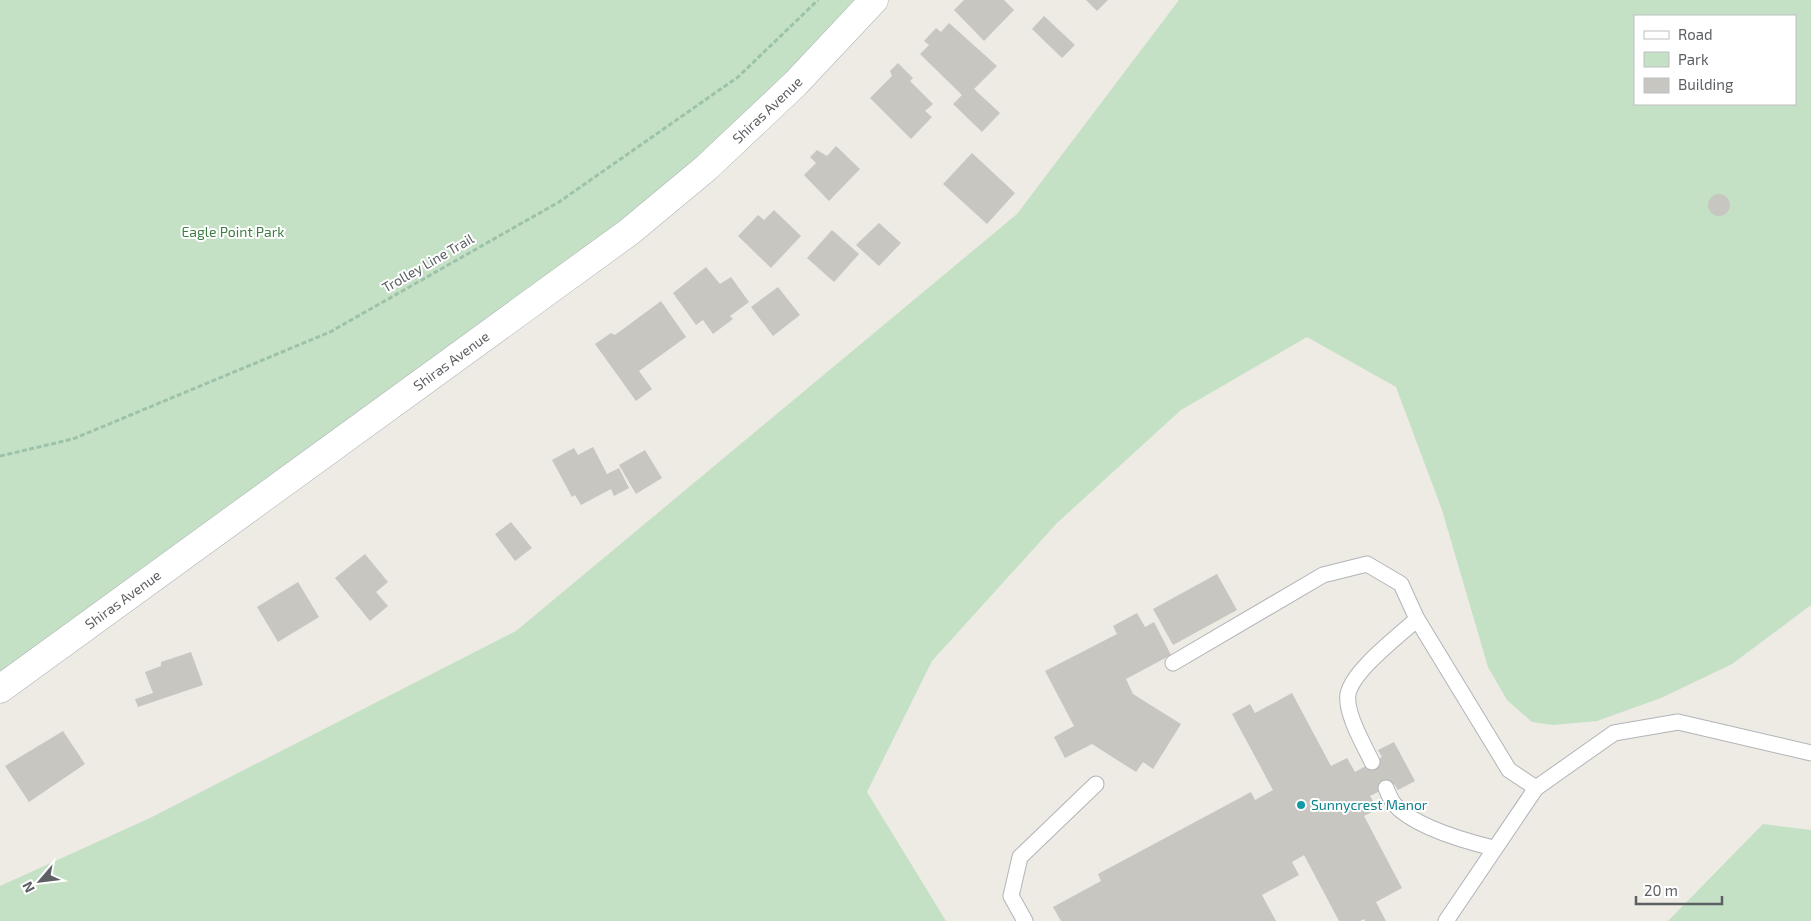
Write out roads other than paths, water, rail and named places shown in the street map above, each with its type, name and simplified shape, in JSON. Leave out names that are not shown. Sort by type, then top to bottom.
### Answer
[{"type":"street","name":"Shiras Avenue","points":[[0,689],[629,232],[706,168],[794,84],[874,0]]},
{"type":"lane","points":[[1173,662],[1323,576],[1367,564],[1401,584],[1417,619],[1509,770],[1536,788]]},
{"type":"lane","points":[[1372,762],[1353,721],[1348,695],[1354,678],[1417,619]]},
{"type":"lane","points":[[1446,921],[1493,848],[1536,788],[1614,733],[1678,722],[1811,753]]},
{"type":"lane","points":[[1025,921],[1011,896],[1020,857],[1096,784]]},
{"type":"lane","points":[[1386,788],[1394,805],[1417,820],[1452,837],[1493,848]]},
{"type":"place","name":"Sunnycrest Manor","points":[[1301,805]]},
{"type":"park label","name":"Eagle Point Park","points":[[233,232]]}]
